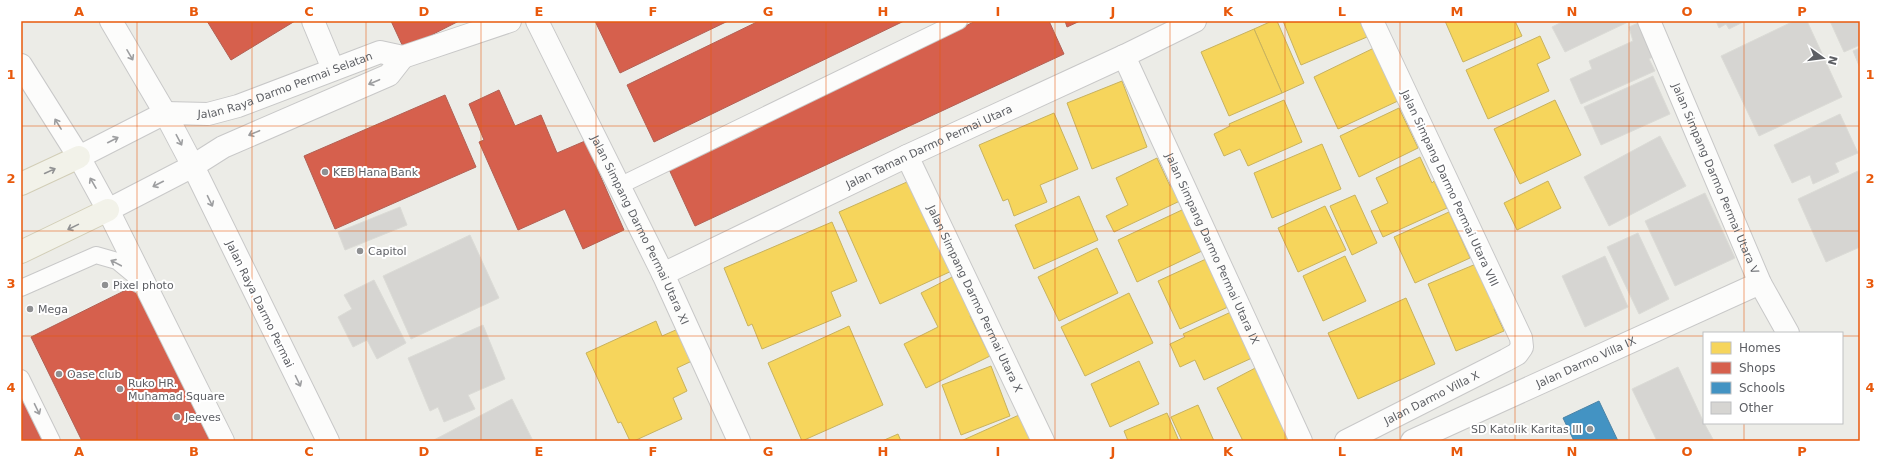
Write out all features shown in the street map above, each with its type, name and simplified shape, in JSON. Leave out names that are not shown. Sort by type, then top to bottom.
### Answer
[{"type":"main road","points":[[21,184],[79,157]]},
{"type":"main road","points":[[21,252],[108,210]]},
{"type":"street","name":"Jalan Raya Darmo Permai","points":[[110,21],[165,113],[193,166],[328,441]]},
{"type":"street","points":[[313,21],[332,69]]},
{"type":"street","points":[[108,210],[193,166],[223,147],[389,75],[403,58],[489,25],[510,21]]},
{"type":"street","name":"Jalan Simpang Darmo Permai Utara XI","points":[[537,21],[663,274],[739,441]]},
{"type":"street","name":"Jalan Taman Darmo Permai Utara","points":[[663,274],[907,156],[1124,56],[1195,21]]},
{"type":"street","name":"Jalan Simpang Darmo Permai Utara VIII","points":[[1372,21],[1521,338],[1522,347],[1517,354]]},
{"type":"street","name":"Jalan Simpang Darmo Permai Utara V","points":[[1649,21],[1760,283],[1787,332]]},
{"type":"street","name":"Jalan Raya Darmo Permai Selatan","points":[[165,113],[208,114],[238,106],[380,52],[403,58]]},
{"type":"street","name":"Jalan Simpang Darmo Permai Utara IX","points":[[1124,56],[1301,441]]},
{"type":"street","points":[[21,65],[79,157],[108,210],[223,441]]},
{"type":"street","points":[[79,157],[165,113]]},
{"type":"street","name":"Jalan Simpang Darmo Permai Utara X","points":[[907,156],[1043,441]]},
{"type":"street","name":"Jalan Darmo Villa IX","points":[[1412,441],[1760,283]]},
{"type":"street","name":"Jalan Darmo Villa X","points":[[1346,441],[1517,354]]},
{"type":"lane","points":[[619,186],[959,21]]},
{"type":"lane","points":[[21,288],[96,255],[117,261],[134,275],[216,441]]},
{"type":"lane","points":[[21,378],[52,441]]},
{"type":"building: Homes","points":[[1272,21],[1277,21],[1304,83],[1282,93],[1254,29]]},
{"type":"building: Homes","points":[[1283,21],[1360,21],[1367,37],[1301,65]]},
{"type":"building: Homes","points":[[1445,21],[1515,21],[1522,36],[1463,62]]},
{"type":"building: Homes","points":[[1254,29],[1282,93],[1229,116],[1201,52]]},
{"type":"building: Homes","points":[[1540,36],[1550,58],[1537,64],[1549,91],[1488,119],[1466,70]]},
{"type":"building: Homes","points":[[1376,47],[1400,100],[1338,129],[1314,77]]},
{"type":"building: Homes","points":[[1122,81],[1147,147],[1092,169],[1067,103]]},
{"type":"building: Homes","points":[[1284,100],[1302,142],[1248,166],[1240,149],[1224,156],[1214,134],[1230,126],[1229,124]]},
{"type":"building: Homes","points":[[1555,100],[1581,155],[1520,184],[1494,129]]},
{"type":"building: Homes","points":[[1399,108],[1418,148],[1359,177],[1340,136]]},
{"type":"building: Homes","points":[[1054,113],[1078,169],[1040,185],[1047,202],[1014,216],[1008,199],[1003,201],[979,145]]},
{"type":"building: Homes","points":[[1322,144],[1341,189],[1272,218],[1254,173]]},
{"type":"building: Homes","points":[[1420,157],[1432,183],[1434,181],[1447,208],[1383,237],[1371,211],[1388,203],[1376,178]]},
{"type":"building: Homes","points":[[1157,158],[1170,186],[1175,184],[1182,200],[1114,232],[1106,216],[1128,205],[1116,178]]},
{"type":"building: Homes","points":[[916,178],[956,269],[880,304],[839,212]]},
{"type":"building: Homes","points":[[1548,181],[1561,208],[1517,230],[1504,203]]},
{"type":"building: Homes","points":[[1355,195],[1377,243],[1352,255],[1330,206]]},
{"type":"building: Homes","points":[[1079,196],[1098,240],[1034,269],[1015,225]]},
{"type":"building: Homes","points":[[1325,206],[1346,250],[1298,272],[1278,228]]},
{"type":"building: Homes","points":[[1184,209],[1204,250],[1137,282],[1118,240]]},
{"type":"building: Homes","points":[[1449,212],[1470,258],[1415,283],[1394,237]]},
{"type":"building: Homes","points":[[832,222],[857,281],[831,292],[841,316],[762,349],[752,324],[748,326],[724,268]]},
{"type":"building: Homes","points":[[1097,248],[1118,293],[1059,321],[1038,277]]},
{"type":"building: Homes","points":[[1345,256],[1366,301],[1323,321],[1303,276]]},
{"type":"building: Homes","points":[[1206,259],[1228,307],[1180,329],[1158,281]]},
{"type":"building: Homes","points":[[1476,264],[1501,306],[1494,309],[1504,331],[1456,351],[1428,284]]},
{"type":"building: Homes","points":[[958,274],[978,312],[970,316],[990,356],[926,388],[904,344],[938,327],[921,293]]},
{"type":"building: Homes","points":[[1129,293],[1153,343],[1085,376],[1061,327]]},
{"type":"building: Homes","points":[[1406,298],[1435,364],[1358,399],[1328,333]]},
{"type":"building: Homes","points":[[1231,312],[1252,358],[1204,380],[1195,360],[1180,367],[1170,344],[1185,337],[1183,334]]},
{"type":"building: Homes","points":[[656,321],[662,336],[678,329],[692,361],[677,368],[687,391],[673,398],[682,419],[634,441],[630,441],[621,422],[618,423],[586,353]]},
{"type":"building: Homes","points":[[849,326],[883,405],[802,441],[768,363]]},
{"type":"building: Homes","points":[[1139,361],[1159,404],[1110,427],[1091,384]]},
{"type":"building: Homes","points":[[1261,365],[1299,441],[1243,441],[1217,388]]},
{"type":"building: Homes","points":[[991,366],[1010,416],[961,435],[942,385]]},
{"type":"building: Homes","points":[[1198,405],[1214,441],[1182,441],[1171,417]]},
{"type":"building: Homes","points":[[1167,413],[1179,441],[1128,441],[1124,431]]},
{"type":"building: Homes","points":[[1019,415],[1031,441],[961,441]]},
{"type":"building: Homes","points":[[898,434],[901,441],[882,441]]},
{"type":"building: Shops","points":[[207,21],[295,21],[231,60]]},
{"type":"building: Shops","points":[[391,21],[459,21],[404,49]]},
{"type":"building: Shops","points":[[595,21],[728,21],[620,73]]},
{"type":"building: Shops","points":[[759,21],[904,21],[654,142],[627,85]]},
{"type":"building: Shops","points":[[976,21],[1049,21],[1064,54],[695,226],[667,165]]},
{"type":"building: Shops","points":[[1065,21],[1080,21],[1067,27]]},
{"type":"building: Shops","points":[[499,90],[515,126],[541,115],[557,153],[585,141],[624,230],[583,249],[565,209],[518,230],[479,142],[484,140],[469,104]]},
{"type":"building: Shops","points":[[445,95],[476,167],[335,229],[304,156]]},
{"type":"building: Shops","name":"Ruko HR. Muhamad Square","points":[[134,286],[210,441],[82,441],[31,337]]},
{"type":"building: Shops","points":[[21,390],[46,441],[21,441]]},
{"type":"building: Schools","name":"SD Katolik Karitas III","points":[[1599,401],[1618,441],[1574,441],[1563,418]]},
{"type":"building: Other","points":[[1564,21],[1630,21],[1565,52],[1552,27]]},
{"type":"building: Other","points":[[1643,21],[1654,56],[1649,59],[1655,71],[1581,104],[1570,79],[1592,69],[1589,61],[1633,41],[1629,27]]},
{"type":"building: Other","points":[[1716,21],[1745,21],[1729,29],[1726,24],[1719,28]]},
{"type":"building: Other","points":[[1794,21],[1807,21],[1842,97],[1759,136],[1721,56]]},
{"type":"building: Other","points":[[1830,21],[1860,21],[1860,45],[1844,52]]},
{"type":"building: Other","points":[[1860,48],[1860,68],[1853,51]]},
{"type":"building: Other","points":[[1653,76],[1670,114],[1601,145],[1584,107]]},
{"type":"building: Other","points":[[1840,114],[1858,153],[1835,163],[1839,172],[1813,184],[1810,175],[1792,183],[1774,145]]},
{"type":"building: Other","points":[[1660,136],[1686,186],[1609,226],[1584,177]]},
{"type":"building: Other","points":[[1858,171],[1860,175],[1860,247],[1826,262],[1798,199]]},
{"type":"building: Other","points":[[1705,193],[1735,258],[1675,286],[1645,221]]},
{"type":"building: Other","points":[[400,207],[407,225],[345,250],[338,232]]},
{"type":"building: Other","points":[[1638,233],[1669,299],[1639,314],[1607,247]]},
{"type":"building: Other","points":[[470,235],[499,298],[411,339],[383,276]]},
{"type":"building: Other","points":[[1605,256],[1628,307],[1585,327],[1562,276]]},
{"type":"building: Other","points":[[374,280],[406,343],[377,359],[367,340],[353,347],[338,317],[352,309],[344,295]]},
{"type":"building: Other","points":[[483,325],[505,379],[468,395],[475,409],[444,422],[438,407],[430,411],[408,358]]},
{"type":"building: Other","points":[[1678,367],[1703,421],[1703,424],[1705,424],[1714,441],[1657,441],[1632,389]]},
{"type":"building: Other","points":[[512,399],[533,441],[432,441]]},
{"type":"place","name":"KEB Hana Bank","points":[[325,172]]},
{"type":"place","name":"Capitol","points":[[360,251]]},
{"type":"place","name":"Pixel photo","points":[[105,285]]},
{"type":"place","name":"Mega","points":[[30,309]]},
{"type":"place","name":"Oase club","points":[[59,374]]},
{"type":"place","name":"Ruko HR. Muhamad Square","points":[[120,389]]},
{"type":"place","name":"Jeeves","points":[[177,417]]},
{"type":"place","name":"SD Katolik Karitas III","points":[[1590,429]]}]
